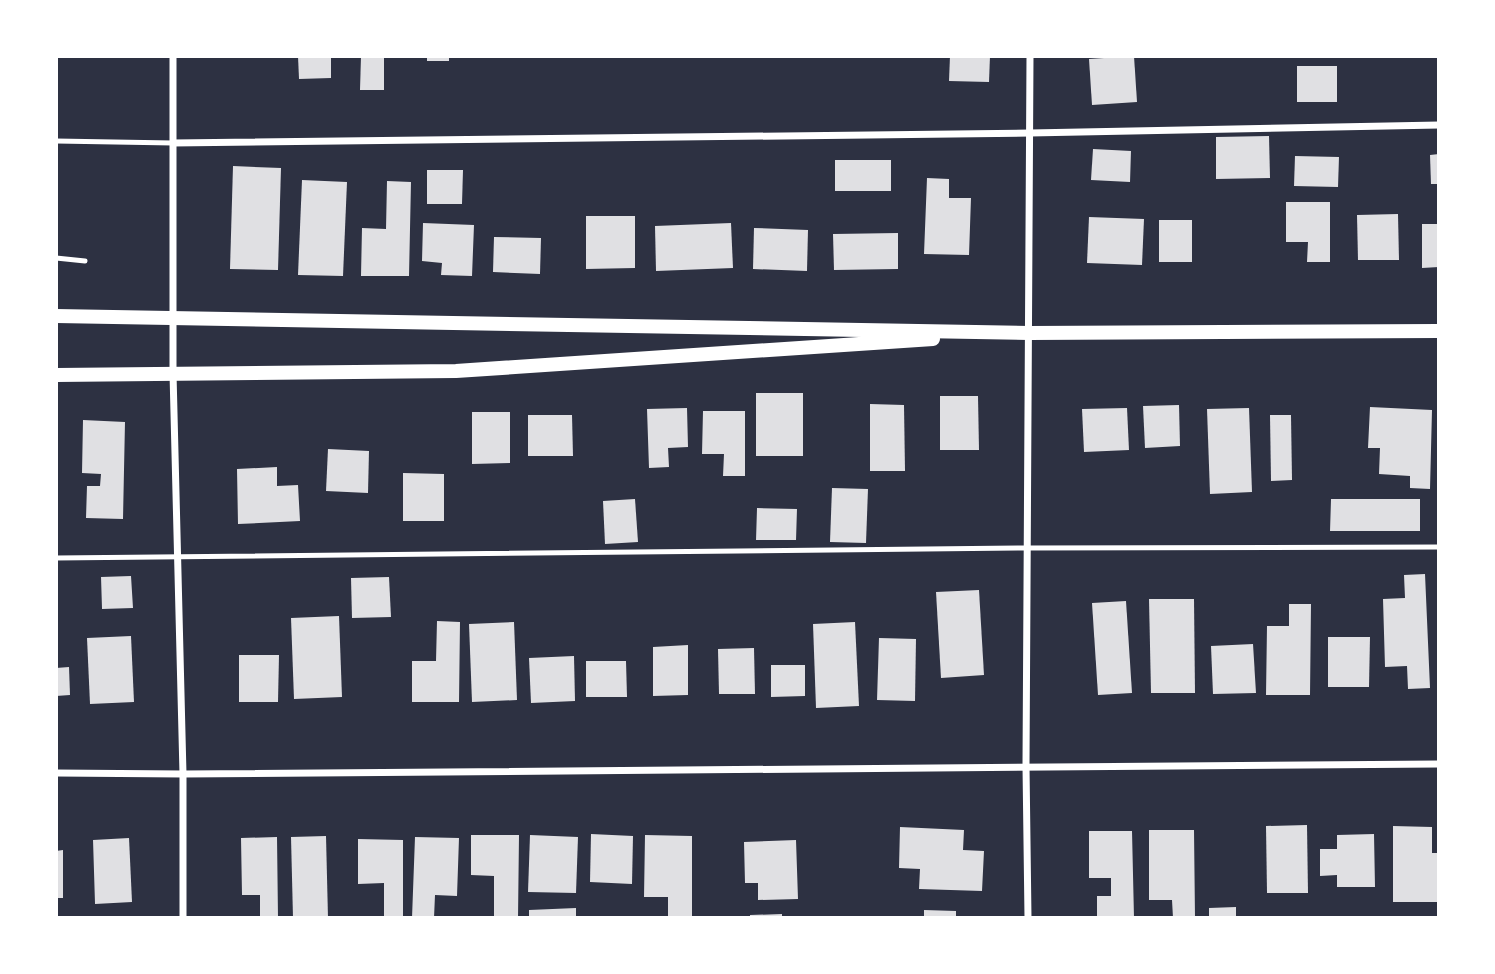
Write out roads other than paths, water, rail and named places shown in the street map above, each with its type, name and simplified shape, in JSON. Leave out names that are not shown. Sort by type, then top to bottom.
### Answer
[{"type":"main road","points":[[56,316],[1029,333],[1439,331]]},
{"type":"main road","points":[[56,375],[456,372],[1029,333]]},
{"type":"street","points":[[173,56],[173,373],[183,774],[183,918]]},
{"type":"street","points":[[1028,918],[1026,766],[1030,56]]},
{"type":"street","points":[[173,142],[1030,133],[1439,125]]},
{"type":"street","points":[[56,773],[1439,764]]},
{"type":"lane","points":[[56,141],[173,142]]},
{"type":"lane","points":[[56,258],[85,261]]},
{"type":"lane","points":[[56,558],[1027,548],[1439,547]]}]
